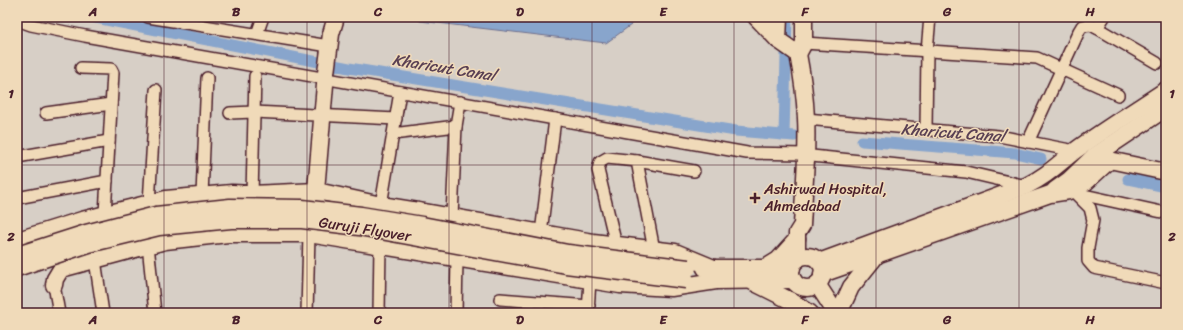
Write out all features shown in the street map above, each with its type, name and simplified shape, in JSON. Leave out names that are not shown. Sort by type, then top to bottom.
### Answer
[{"type":"street","points":[[148,17],[170,19],[257,34],[329,49]]},
{"type":"street","points":[[257,34],[263,17]]},
{"type":"street","points":[[307,313],[309,234],[317,191],[329,49],[331,34],[336,17]]},
{"type":"street","points":[[756,17],[779,40],[800,50],[927,51],[1037,58],[1118,95]]},
{"type":"street","points":[[779,17],[779,40]]},
{"type":"street","points":[[804,17],[800,50],[806,119],[806,154],[800,232],[809,299],[821,313]]},
{"type":"street","points":[[926,130],[927,51],[930,17]]},
{"type":"street","points":[[1097,28],[1104,17]]},
{"type":"street","points":[[17,20],[31,25],[85,36],[326,76],[400,92],[747,153],[806,154],[812,156],[966,172],[1026,186],[1050,194]]},
{"type":"street","points":[[1028,142],[1082,26],[1091,25],[1157,63]]},
{"type":"street","points":[[82,68],[111,69],[113,73],[105,214]]},
{"type":"street","points":[[252,194],[255,76]]},
{"type":"street","points":[[202,195],[207,78]]},
{"type":"street","points":[[149,203],[156,90]]},
{"type":"street","points":[[59,313],[54,285],[55,279],[61,269],[164,241],[228,234],[309,234],[620,285],[670,288],[716,275],[765,268],[806,271],[1026,186],[1038,180],[1075,151],[1166,90]]},
{"type":"street","points":[[382,205],[400,92]]},
{"type":"street","points":[[452,217],[456,126],[460,102]]},
{"type":"street","points":[[46,113],[111,104]]},
{"type":"street","points":[[1050,194],[1069,180],[1094,157],[1166,108]]},
{"type":"street","points":[[230,113],[254,112],[396,119]]},
{"type":"street","points":[[541,233],[555,119]]},
{"type":"street","points":[[806,119],[999,136],[1075,151],[1094,157],[1166,172]]},
{"type":"street","points":[[393,134],[456,126]]},
{"type":"street","points":[[17,157],[109,141]]},
{"type":"street","points":[[616,245],[598,170],[600,162],[607,158],[637,161],[694,171]]},
{"type":"street","points":[[1072,192],[1086,182],[1110,160]]},
{"type":"street","points":[[637,161],[654,250]]},
{"type":"street","points":[[17,198],[107,181]]},
{"type":"street","points":[[18,241],[105,214],[166,199],[232,193],[252,194],[317,191],[382,205],[541,233],[616,245],[675,252],[716,275],[751,281],[791,301],[810,313]]},
{"type":"street","points":[[1072,192],[1090,208],[1093,220],[1088,248],[1088,261],[1094,268],[1166,283]]},
{"type":"street","points":[[751,281],[876,256],[1050,194],[1072,192],[1166,214]]},
{"type":"street","name":"Guruji Flyover","points":[[18,241],[86,233],[156,215],[230,207],[302,208],[361,215],[422,225],[687,274]]},
{"type":"street","name":"Guruji Flyover","points":[[17,268],[89,244],[158,227],[231,220],[302,220],[359,227],[566,265],[716,275]]},
{"type":"street","points":[[765,268],[788,250],[800,232]]},
{"type":"street","points":[[148,245],[155,313]]},
{"type":"street","points":[[379,313],[380,245]]},
{"type":"street","points":[[806,271],[838,313],[851,287],[876,256]]},
{"type":"street","points":[[456,313],[457,259]]},
{"type":"street","points":[[95,260],[103,313]]},
{"type":"street","points":[[500,299],[588,310],[590,280]]},
{"type":"water","points":[[415,17],[628,17],[631,25],[606,43],[420,21]]},
{"type":"waterway","name":"Kharicut Canal","points":[[91,17],[349,68],[736,131],[794,136]]},
{"type":"waterway","points":[[784,135],[787,17]]},
{"type":"waterway","name":"Kharicut Canal","points":[[862,141],[1015,153],[1041,159]]},
{"type":"waterway","name":"Kharicut Canal","points":[[1128,179],[1166,187]]},
{"type":"place","name":"Ashirwad Hospital, Ahmedabad","points":[[755,198]]}]
